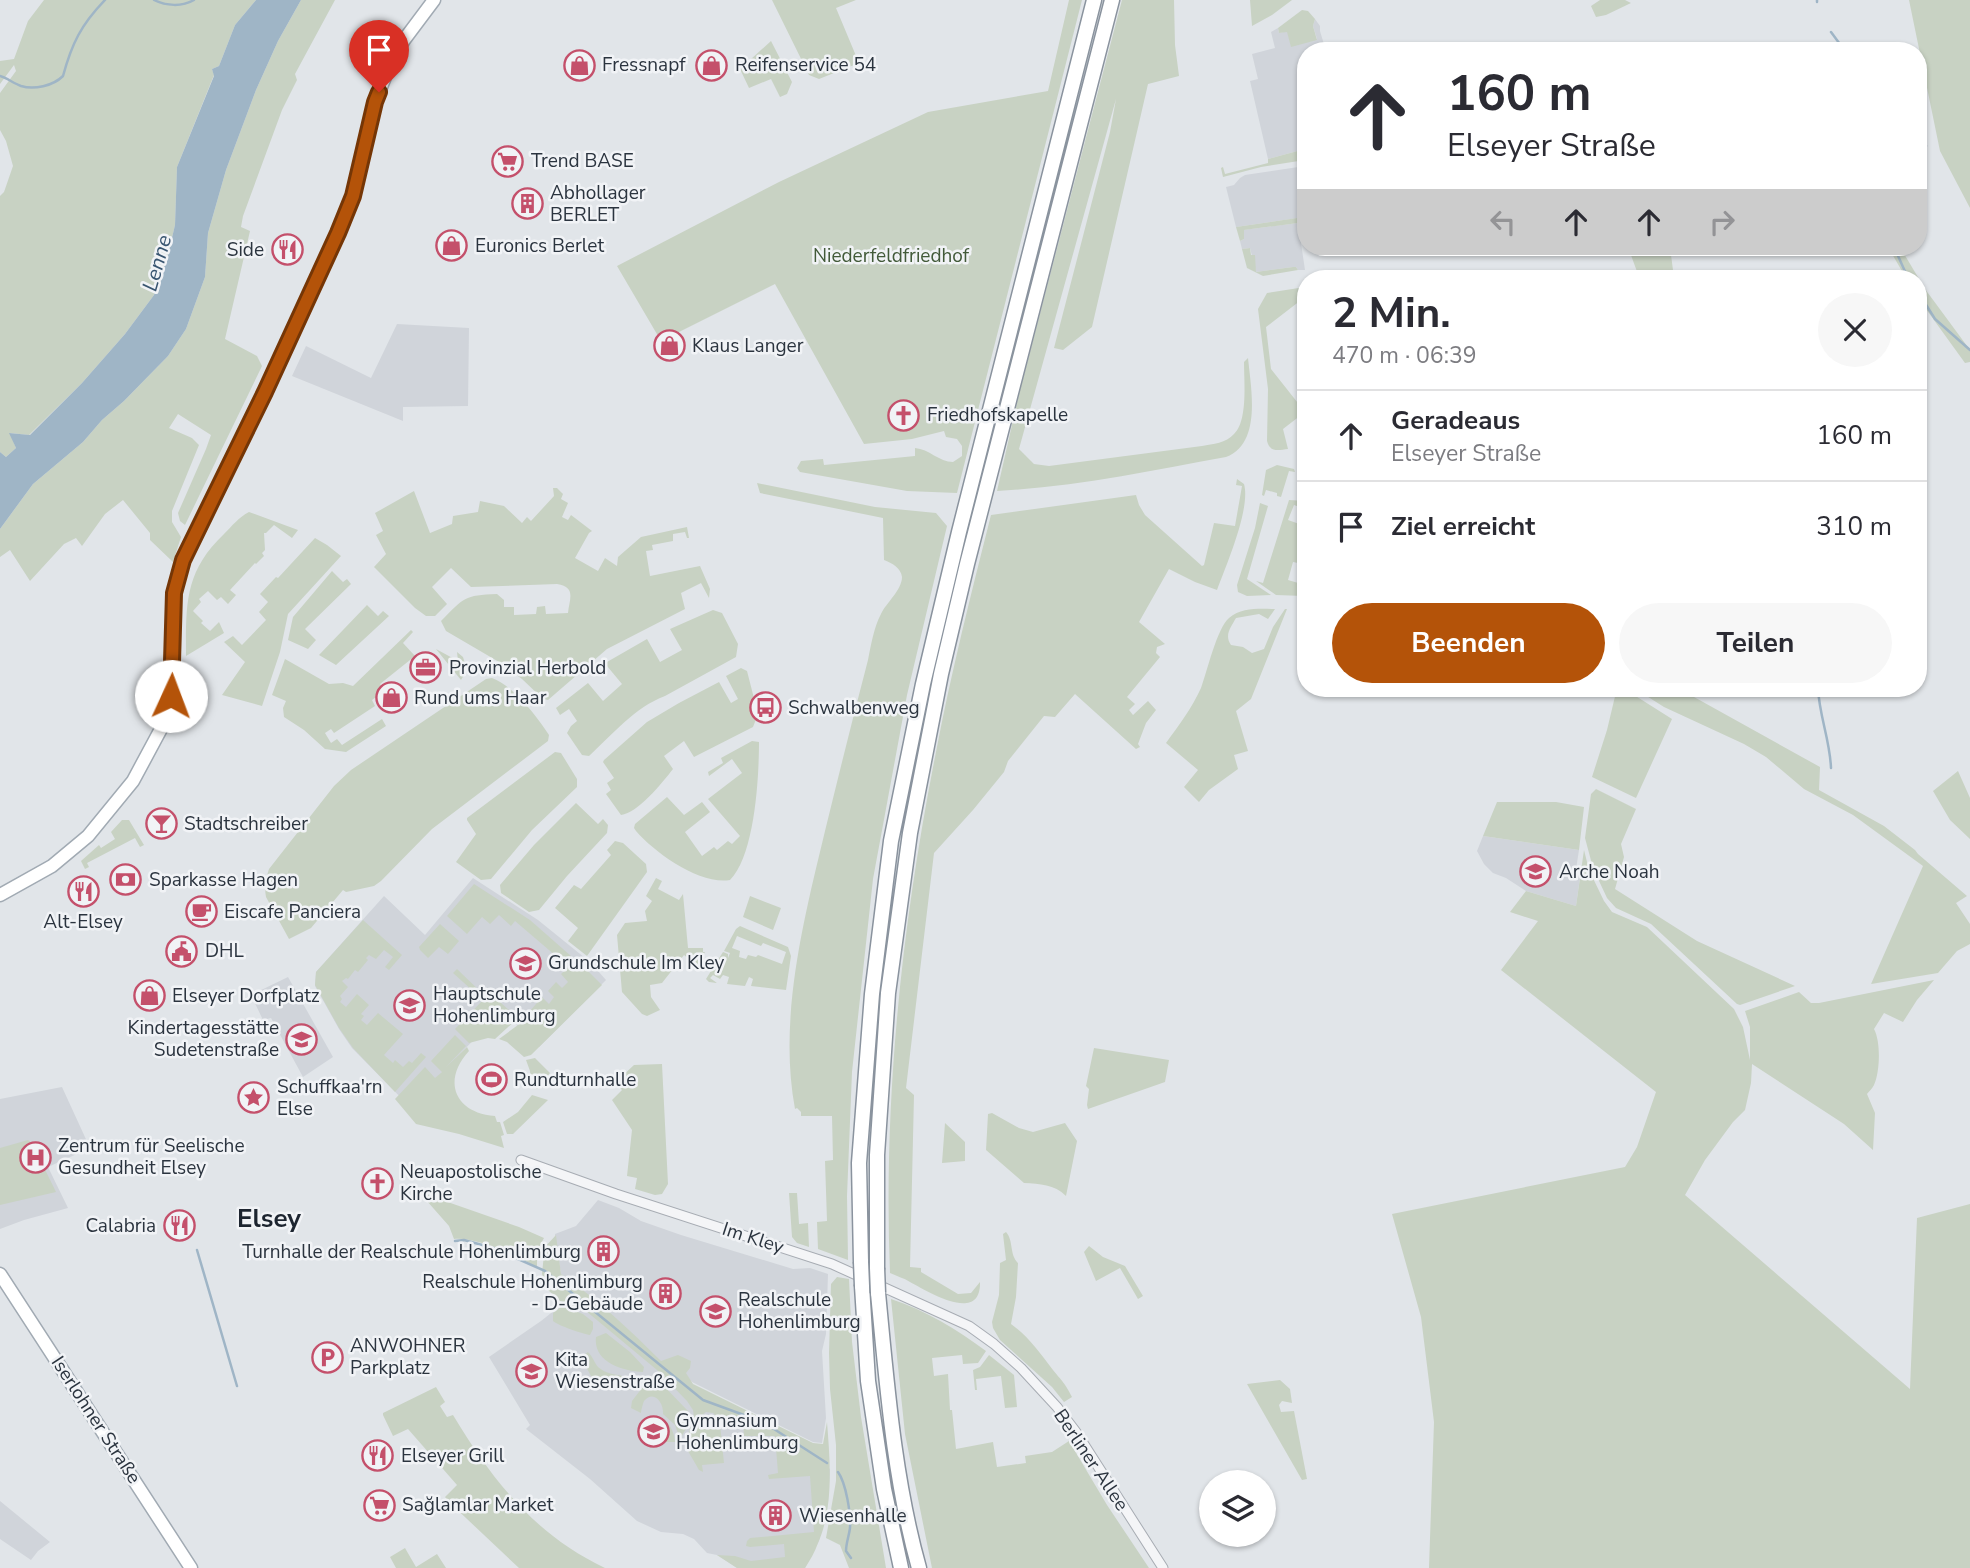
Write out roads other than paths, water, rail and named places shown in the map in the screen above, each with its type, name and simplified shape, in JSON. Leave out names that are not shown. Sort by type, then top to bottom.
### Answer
[{"type":"highway","points":[[901,1568],[884,1489],[868,1381],[862,1286],[859,1163],[872,994],[891,841],[923,684],[1094,0]]},
{"type":"highway","points":[[919,1568],[899,1472],[886,1383],[878,1293],[877,1155],[888,993],[910,833],[941,674],[1111,0]]},
{"type":"main road","points":[[0,895],[52,866],[88,836],[123,794],[147,757],[162,727],[171,696],[174,593],[183,560],[265,392],[348,211],[375,102],[391,62],[434,0]]},
{"type":"main road","name":"Iserlohner Straße","points":[[0,1274],[191,1568]]},
{"type":"street","name":"Im Kley","points":[[521,1160],[616,1194],[835,1265],[960,1320],[979,1332]]},
{"type":"street","name":"Berliner Allee","points":[[979,1332],[1021,1368],[1057,1407],[1163,1568]]},
{"type":"water","points":[[256,0],[301,0],[278,41],[256,90],[226,170],[208,233],[205,277],[186,329],[168,356],[124,401],[102,420],[83,442],[33,484],[0,529],[0,452],[6,457],[16,448],[9,433],[30,435],[82,383],[125,334],[154,295],[167,259],[175,225],[177,167],[214,76],[212,69],[219,66],[235,25]]},
{"type":"waterway","points":[[0,76],[32,88],[49,85],[59,79],[63,76],[78,35],[105,0]]},
{"type":"waterway","points":[[154,0],[174,5],[194,0]]},
{"type":"waterway","points":[[1831,32],[1838,42]]},
{"type":"waterway","points":[[1898,256],[1904,270]]},
{"type":"waterway","points":[[1927,306],[1935,319],[1970,350]]},
{"type":"waterway","points":[[1819,697],[1831,768]]},
{"type":"waterway","points":[[455,1241],[464,1240],[493,1248],[545,1271],[703,1400],[763,1422],[827,1463]]},
{"type":"waterway","points":[[197,1250],[237,1386]]},
{"type":"waterway","points":[[838,1472],[849,1507],[850,1528],[846,1551],[851,1558]]},
{"type":"place","name":"Fressnapf","points":[[579,65]]},
{"type":"place","name":"Reifenservice 54","points":[[712,65]]},
{"type":"place","name":"Trend BASE","points":[[508,161]]},
{"type":"place","name":"Abhollager BERLET","points":[[527,204]]},
{"type":"place","name":"Euronics Berlet","points":[[452,246]]},
{"type":"place","name":"Side","points":[[287,250]]},
{"type":"place","name":"Klaus Langer","points":[[669,346]]},
{"type":"place","name":"Friedhofskapelle","points":[[904,415]]},
{"type":"place","name":"Provinzial Herbold","points":[[426,668]]},
{"type":"place","name":"Rund ums Haar","points":[[391,698]]},
{"type":"place","name":"Schwalbenweg","points":[[765,708]]},
{"type":"place","name":"Stadtschreiber","points":[[161,824]]},
{"type":"place","name":"Arche Noah","points":[[1536,872]]},
{"type":"place","name":"Sparkasse Hagen","points":[[126,880]]},
{"type":"place","name":"Alt-Elsey","points":[[83,891]]},
{"type":"place","name":"Eiscafe Panciera","points":[[201,912]]},
{"type":"place","name":"DHL","points":[[182,951]]},
{"type":"place","name":"Grundschule Im Kley","points":[[525,963]]},
{"type":"place","name":"Elseyer Dorfplatz","points":[[149,996]]},
{"type":"place","name":"Hauptschule Hohenlimburg","points":[[410,1005]]},
{"type":"place","name":"Kindertagesstätte Sudetenstraße","points":[[302,1039]]},
{"type":"place","name":"Rundturnhalle","points":[[491,1080]]},
{"type":"place","name":"Schuffkaa'rn Else","points":[[254,1098]]},
{"type":"place","name":"Zentrum für Seelische Gesundheit Elsey","points":[[35,1157]]},
{"type":"place","name":"Neuapostolische Kirche","points":[[377,1183]]},
{"type":"place","name":"Calabria","points":[[179,1226]]},
{"type":"place","name":"Turnhalle der Realschule Hohenlimburg","points":[[604,1252]]},
{"type":"place","name":"Realschule Hohenlimburg - D-Gebäude","points":[[666,1293]]},
{"type":"place","name":"Realschule Hohenlimburg","points":[[715,1311]]},
{"type":"place","name":"ANWOHNER Parkplatz","points":[[327,1357]]},
{"type":"place","name":"Kita Wiesenstraße","points":[[532,1371]]},
{"type":"place","name":"Gymnasium Hohenlimburg","points":[[653,1432]]},
{"type":"place","name":"Elseyer Grill","points":[[378,1456]]},
{"type":"place","name":"Sağlamlar Market","points":[[379,1505]]},
{"type":"place","name":"Wiesenhalle","points":[[776,1516]]},
{"type":"district","name":"Elsey","points":[[269,1218]]},
{"type":"park label","name":"Niederfeldfriedhof","points":[[891,256]]},
{"type":"water label","name":"Lenne","points":[[157,263]]}]
